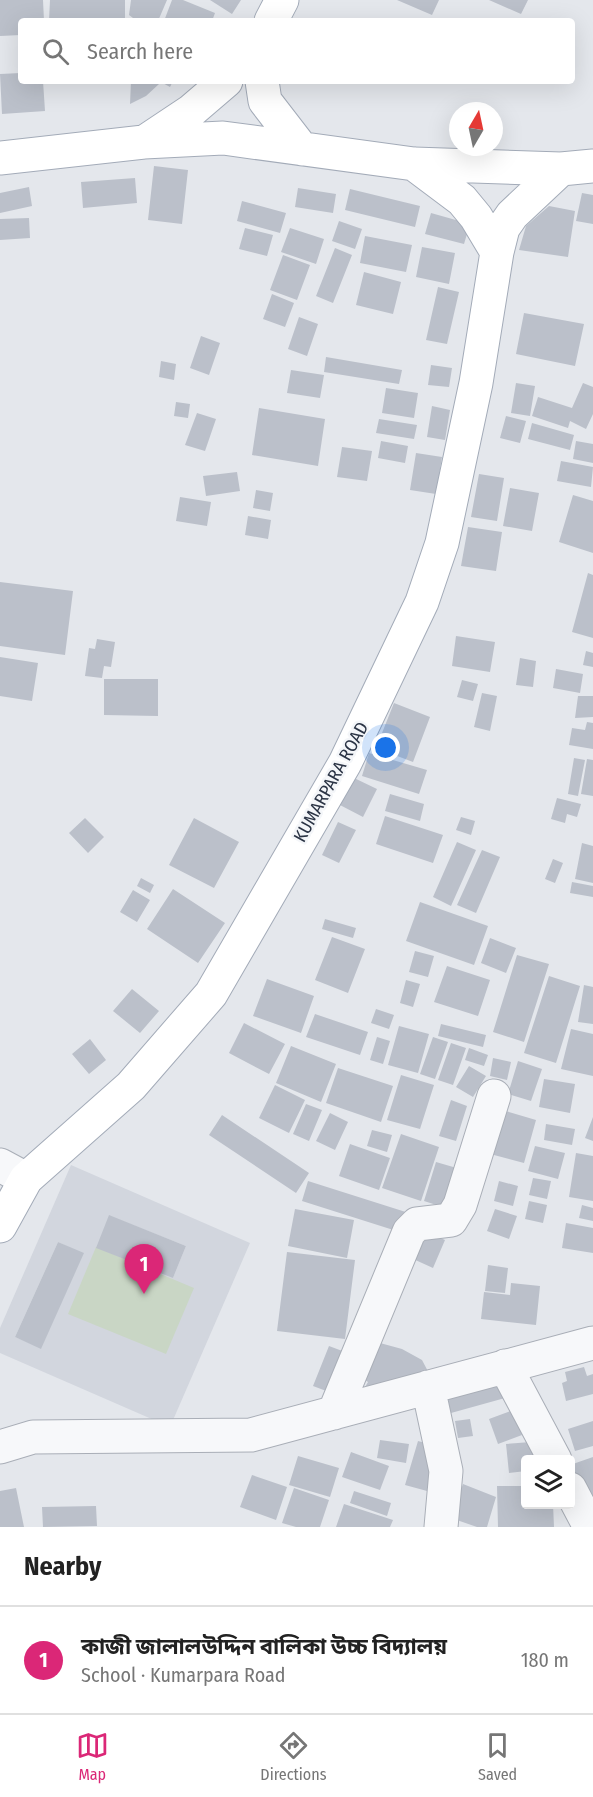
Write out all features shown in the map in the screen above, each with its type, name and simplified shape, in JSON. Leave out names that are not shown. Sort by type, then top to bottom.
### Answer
[{"type":"main road","points":[[273,18],[282,0]]},
{"type":"main road","points":[[144,142],[191,111],[222,84]]},
{"type":"main road","points":[[262,84],[265,101],[302,149]]},
{"type":"main road","points":[[0,158],[144,142],[223,138],[414,165],[561,168],[593,166]]},
{"type":"main road","points":[[414,165],[462,201],[476,217],[497,252]]},
{"type":"main road","name":"KUMARPARA ROAD","points":[[0,1226],[13,1172],[131,1086],[211,994],[345,763],[422,602],[442,543],[476,383],[497,252],[504,228],[513,215],[561,168]]},
{"type":"street","points":[[334,1413],[409,1232],[417,1224],[451,1220],[460,1205],[494,1096]]},
{"type":"street","points":[[0,1447],[33,1437],[251,1435],[593,1343]]},
{"type":"street","points":[[505,1366],[552,1455]]},
{"type":"street","points":[[428,1387],[446,1471],[441,1527]]},
{"type":"street","points":[[575,1498],[590,1527]]},
{"type":"shaded area","points":[[71,1165],[250,1243],[170,1427],[0,1353],[0,1328]],"holes":[[[110,1216],[186,1246],[173,1278]],[[58,1242],[83,1254],[41,1348],[15,1337]]]},
{"type":"green space","points":[[96,1247],[194,1288],[166,1354],[68,1314]]},
{"type":"building","points":[[0,0],[43,0],[44,18],[18,18],[18,35],[0,36]]},
{"type":"building","points":[[50,0],[125,0],[125,18],[49,18]]},
{"type":"building","points":[[131,0],[167,0],[159,18],[133,18],[129,15]]},
{"type":"building","points":[[172,0],[183,0],[215,13],[213,18],[165,18]]},
{"type":"building","points":[[210,0],[241,0],[232,14]]},
{"type":"building","points":[[397,0],[439,0],[432,15]]},
{"type":"building","points":[[489,0],[528,0],[521,14]]},
{"type":"building","points":[[18,73],[18,84],[43,84],[45,111],[2,114],[0,74]]},
{"type":"building","points":[[131,84],[159,84],[146,96],[130,104]]},
{"type":"building","points":[[154,166],[188,170],[182,224],[148,220]]},
{"type":"building","points":[[135,178],[137,203],[83,208],[81,182]]},
{"type":"building","points":[[29,187],[32,206],[0,213],[0,193]]},
{"type":"building","points":[[298,188],[336,194],[333,213],[295,207]]},
{"type":"building","points":[[350,189],[420,206],[415,227],[345,210]]},
{"type":"building","points":[[582,193],[593,195],[593,224],[576,221]]},
{"type":"building","points":[[242,201],[286,213],[280,233],[237,221]]},
{"type":"building","points":[[549,206],[575,211],[568,257],[519,250],[526,226]]},
{"type":"building","points":[[431,213],[470,224],[464,244],[425,234]]},
{"type":"building","points":[[29,218],[30,238],[0,240],[0,219]]},
{"type":"building","points":[[339,221],[362,229],[355,249],[332,241]]},
{"type":"building","points":[[245,228],[273,235],[267,256],[239,249]]},
{"type":"building","points":[[290,228],[324,239],[316,264],[281,252]]},
{"type":"building","points":[[365,236],[412,245],[406,272],[360,263]]},
{"type":"building","points":[[422,247],[455,253],[449,284],[416,277]]},
{"type":"building","points":[[335,248],[352,255],[333,303],[316,296]]},
{"type":"building","points":[[283,255],[310,265],[297,300],[270,290]]},
{"type":"building","points":[[364,272],[401,282],[393,314],[356,305]]},
{"type":"building","points":[[438,287],[459,292],[447,344],[426,340]]},
{"type":"building","points":[[272,294],[294,303],[285,327],[263,319]]},
{"type":"building","points":[[524,313],[584,324],[575,366],[516,354]]},
{"type":"building","points":[[299,317],[318,324],[307,356],[288,349]]},
{"type":"building","points":[[201,336],[220,343],[209,375],[190,368]]},
{"type":"building","points":[[326,357],[402,370],[399,384],[324,372]]},
{"type":"building","points":[[161,361],[176,364],[174,380],[159,377]]},
{"type":"building","points":[[431,365],[452,368],[449,387],[428,385]]},
{"type":"building","points":[[291,370],[324,375],[320,398],[287,393]]},
{"type":"building","points":[[516,383],[535,386],[530,416],[511,413]]},
{"type":"building","points":[[583,383],[593,387],[593,414],[586,429],[570,421],[568,428],[532,416],[538,397],[572,408]]},
{"type":"building","points":[[386,388],[418,393],[414,418],[382,413]]},
{"type":"building","points":[[176,402],[190,404],[188,418],[174,416]]},
{"type":"building","points":[[432,406],[450,410],[445,440],[427,437]]},
{"type":"building","points":[[259,408],[325,419],[318,466],[252,455]]},
{"type":"building","points":[[197,413],[216,419],[205,451],[185,445]]},
{"type":"building","points":[[506,416],[526,421],[520,443],[500,438]]},
{"type":"building","points":[[379,419],[417,425],[414,439],[376,433]]},
{"type":"building","points":[[532,423],[574,435],[570,450],[528,439]]},
{"type":"building","points":[[381,441],[408,446],[405,463],[378,458]]},
{"type":"building","points":[[576,441],[593,444],[593,463],[573,459]]},
{"type":"building","points":[[342,447],[372,451],[367,481],[337,477]]},
{"type":"building","points":[[416,453],[442,457],[436,494],[410,490]]},
{"type":"building","points":[[561,461],[593,467],[591,487],[557,481]]},
{"type":"building","points":[[237,472],[240,491],[206,496],[203,476]]},
{"type":"building","points":[[479,474],[504,478],[497,521],[471,517]]},
{"type":"building","points":[[510,488],[539,493],[532,531],[503,526]]},
{"type":"building","points":[[256,490],[273,493],[270,511],[253,508]]},
{"type":"building","points":[[573,495],[593,501],[593,553],[559,542]]},
{"type":"building","points":[[180,497],[211,502],[207,526],[176,521]]},
{"type":"building","points":[[248,516],[271,520],[268,539],[245,535]]},
{"type":"building","points":[[468,527],[502,532],[496,571],[461,566]]},
{"type":"building","points":[[588,573],[593,575],[593,638],[572,632]]},
{"type":"building","points":[[0,582],[73,591],[65,655],[0,646]]},
{"type":"building","points":[[456,636],[495,642],[490,672],[452,666]]},
{"type":"building","points":[[97,639],[115,642],[111,667],[104,666],[102,678],[85,676],[89,648],[95,649]]},
{"type":"building","points":[[586,651],[593,653],[593,667],[583,665]]},
{"type":"building","points":[[0,657],[38,663],[32,701],[0,696]]},
{"type":"building","points":[[520,658],[536,661],[533,687],[516,685]]},
{"type":"building","points":[[556,669],[583,674],[580,693],[553,688]]},
{"type":"building","points":[[104,679],[158,679],[158,716],[104,715]]},
{"type":"building","points":[[462,680],[478,684],[473,701],[457,697]]},
{"type":"building","points":[[482,693],[497,696],[490,731],[474,727]]},
{"type":"building","points":[[578,696],[593,696],[593,717],[575,718]]},
{"type":"building","points":[[394,703],[430,717],[413,762],[376,748]]},
{"type":"building","points":[[587,722],[593,723],[593,749],[569,745],[572,728],[585,730]]},
{"type":"building","points":[[369,753],[427,770],[419,794],[362,776]]},
{"type":"building","points":[[574,758],[585,760],[578,796],[568,794]]},
{"type":"building","points":[[587,759],[593,760],[593,796],[581,794]]},
{"type":"building","points":[[352,777],[377,789],[363,817],[338,804]]},
{"type":"building","points":[[390,794],[424,804],[420,821],[385,811]]},
{"type":"building","points":[[557,798],[581,804],[577,817],[567,814],[565,823],[551,819]]},
{"type":"building","points":[[385,816],[443,835],[433,863],[376,844]]},
{"type":"building","points":[[461,817],[475,821],[471,835],[456,830]]},
{"type":"building","points":[[85,818],[104,837],[88,853],[69,833]]},
{"type":"building","points":[[194,818],[239,842],[214,888],[169,865]]},
{"type":"building","points":[[338,822],[356,830],[339,863],[322,855]]},
{"type":"building","points":[[457,842],[476,850],[451,906],[433,897]]},
{"type":"building","points":[[582,843],[593,846],[593,883],[575,879]]},
{"type":"building","points":[[482,850],[500,857],[476,913],[457,905]]},
{"type":"building","points":[[553,859],[563,863],[555,883],[545,879]]},
{"type":"building","points":[[141,878],[154,885],[150,893],[137,886]]},
{"type":"building","points":[[572,882],[593,886],[593,897],[570,893]]},
{"type":"building","points":[[173,889],[225,923],[198,963],[147,929]]},
{"type":"building","points":[[133,890],[150,900],[137,922],[120,912]]},
{"type":"building","points":[[420,902],[488,926],[474,965],[406,941]]},
{"type":"building","points":[[325,919],[356,928],[353,938],[322,929]]},
{"type":"building","points":[[332,937],[365,949],[348,993],[315,980]]},
{"type":"building","points":[[490,938],[516,948],[506,973],[481,963]]},
{"type":"building","points":[[415,951],[434,956],[428,977],[409,972]]},
{"type":"building","points":[[517,955],[549,964],[524,1042],[493,1032]]},
{"type":"building","points":[[447,966],[490,980],[478,1016],[434,1002]]},
{"type":"building","points":[[549,976],[580,986],[556,1063],[524,1053]]},
{"type":"building","points":[[267,979],[314,996],[301,1033],[253,1016]]},
{"type":"building","points":[[406,980],[420,984],[413,1007],[400,1003]]},
{"type":"building","points":[[584,985],[593,987],[593,1024],[578,1022]]},
{"type":"building","points":[[132,989],[159,1011],[140,1033],[113,1011]]},
{"type":"building","points":[[376,1009],[394,1015],[389,1029],[371,1023]]},
{"type":"building","points":[[315,1014],[368,1032],[360,1055],[306,1037]]},
{"type":"building","points":[[244,1023],[285,1044],[269,1074],[229,1053]]},
{"type":"building","points":[[441,1024],[486,1035],[483,1047],[438,1036]]},
{"type":"building","points":[[399,1026],[429,1034],[418,1073],[388,1065]]},
{"type":"building","points":[[571,1029],[593,1034],[593,1076],[561,1069]]},
{"type":"building","points":[[377,1037],[390,1041],[383,1064],[370,1060]]},
{"type":"building","points":[[433,1037],[448,1042],[435,1079],[420,1074]]},
{"type":"building","points":[[90,1039],[106,1060],[89,1074],[72,1054]]},
{"type":"building","points":[[451,1043],[466,1048],[453,1085],[438,1080]]},
{"type":"building","points":[[291,1046],[336,1064],[321,1102],[276,1083]]},
{"type":"building","points":[[469,1048],[488,1055],[484,1066],[465,1060]]},
{"type":"building","points":[[493,1058],[511,1062],[507,1080],[490,1076]]},
{"type":"building","points":[[518,1061],[542,1069],[531,1101],[508,1094]]},
{"type":"building","points":[[469,1066],[486,1076],[473,1097],[456,1087]]},
{"type":"building","points":[[338,1068],[393,1086],[381,1122],[326,1103]]},
{"type":"building","points":[[401,1075],[434,1085],[420,1129],[387,1120]]},
{"type":"building","points":[[544,1079],[575,1084],[570,1113],[539,1107]]},
{"type":"building","points":[[275,1085],[305,1100],[289,1133],[259,1118]]},
{"type":"building","points":[[451,1100],[467,1106],[456,1141],[439,1136]]},
{"type":"building","points":[[306,1104],[322,1110],[309,1141],[293,1134]]},
{"type":"building","points":[[492,1107],[536,1120],[524,1163],[479,1151]]},
{"type":"building","points":[[330,1113],[348,1122],[335,1150],[316,1141]]},
{"type":"building","points":[[222,1115],[309,1173],[296,1193],[209,1135]]},
{"type":"building","points":[[593,1117],[593,1141],[585,1138]]},
{"type":"building","points":[[546,1124],[575,1129],[572,1145],[544,1140]]},
{"type":"building","points":[[372,1130],[392,1135],[387,1152],[367,1146]]},
{"type":"building","points":[[401,1134],[439,1147],[421,1201],[382,1188]]},
{"type":"building","points":[[350,1144],[390,1158],[379,1190],[339,1176]]},
{"type":"building","points":[[535,1146],[565,1153],[558,1179],[528,1171]]},
{"type":"building","points":[[576,1153],[593,1156],[593,1201],[569,1197]]},
{"type":"building","points":[[436,1162],[467,1171],[455,1211],[424,1201]]},
{"type":"building","points":[[533,1178],[551,1181],[547,1199],[529,1195]]},
{"type":"building","points":[[308,1181],[412,1214],[406,1234],[302,1201]]},
{"type":"building","points":[[499,1181],[518,1186],[513,1206],[494,1201]]},
{"type":"building","points":[[529,1201],[547,1205],[543,1223],[525,1219]]},
{"type":"building","points":[[582,1205],[593,1208],[593,1221],[579,1218]]},
{"type":"building","points":[[295,1209],[354,1220],[347,1258],[288,1246]]},
{"type":"building","points":[[495,1209],[517,1216],[509,1239],[487,1231]]},
{"type":"building","points":[[109,1215],[186,1246],[173,1278],[96,1248]]},
{"type":"building","points":[[566,1223],[593,1228],[593,1253],[562,1248]]},
{"type":"building","points":[[423,1230],[445,1240],[433,1268],[411,1258]]},
{"type":"building","points":[[58,1242],[84,1253],[41,1349],[15,1337]]},
{"type":"building","points":[[287,1252],[355,1260],[345,1339],[277,1331]]},
{"type":"building","points":[[488,1265],[508,1268],[505,1293],[485,1291]]},
{"type":"building","points":[[511,1283],[540,1286],[536,1325],[481,1319],[484,1292],[510,1295]]},
{"type":"building","points":[[380,1343],[402,1349],[422,1360],[432,1379],[361,1394],[368,1382],[362,1378]]},
{"type":"building","points":[[329,1346],[345,1352],[329,1392],[313,1386]]},
{"type":"building","points":[[584,1367],[587,1376],[593,1374],[593,1394],[566,1401],[562,1383],[567,1381],[565,1372]]},
{"type":"building","points":[[500,1380],[505,1398],[451,1413],[446,1394]]},
{"type":"building","points":[[513,1410],[522,1435],[498,1444],[489,1419]]},
{"type":"building","points":[[470,1419],[473,1436],[458,1438],[455,1421]]},
{"type":"building","points":[[593,1421],[593,1446],[575,1451],[568,1429]]},
{"type":"building","points":[[380,1440],[409,1444],[406,1463],[377,1458]]},
{"type":"building","points":[[418,1441],[440,1447],[427,1491],[405,1485]]},
{"type":"building","points":[[544,1441],[545,1455],[521,1455],[521,1472],[509,1473],[506,1444]]},
{"type":"building","points":[[351,1452],[389,1466],[380,1490],[342,1477]]},
{"type":"building","points":[[298,1456],[339,1468],[330,1497],[289,1485]]},
{"type":"building","points":[[593,1457],[593,1503],[585,1506],[575,1479],[575,1463]]},
{"type":"building","points":[[252,1475],[287,1487],[276,1520],[240,1507]]},
{"type":"building","points":[[463,1484],[496,1497],[487,1527],[477,1527],[451,1518]]},
{"type":"building","points":[[497,1486],[521,1486],[521,1509],[553,1509],[554,1527],[498,1527]]},
{"type":"building","points":[[16,1488],[24,1527],[0,1527],[0,1491]]},
{"type":"building","points":[[294,1488],[329,1500],[320,1527],[296,1527],[282,1523]]},
{"type":"building","points":[[354,1491],[391,1503],[387,1516],[350,1503]]},
{"type":"building","points":[[344,1504],[393,1520],[390,1527],[336,1527]]},
{"type":"building","points":[[96,1506],[97,1526],[43,1527],[42,1507]]},
{"type":"place","name":"কাজী জালালউদ্দিন বালিকা উচ্চ বিদ্যালয়","points":[[144,1294]]}]
